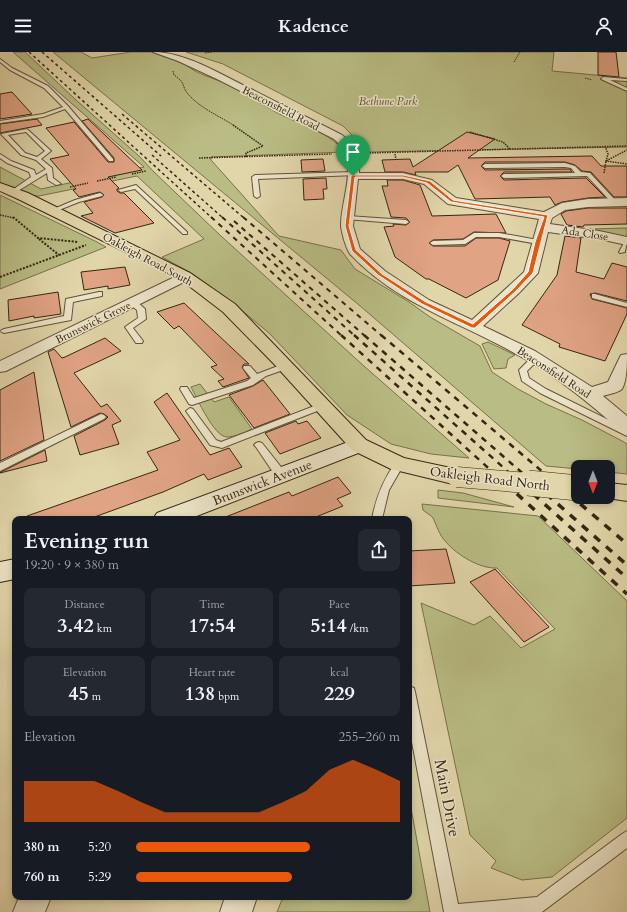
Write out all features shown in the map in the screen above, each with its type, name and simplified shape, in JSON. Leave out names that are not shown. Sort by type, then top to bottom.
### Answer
[{"type":"main road","name":"Oakleigh Road South","points":[[7,190],[186,276],[229,308],[286,366],[359,445]]},
{"type":"main road","name":"Oakleigh Road North","points":[[359,445],[399,464],[457,476],[571,487]]},
{"type":"street","name":"Beaconsfield Road","points":[[158,52],[166,53],[222,78],[338,137],[344,142],[352,154],[353,175],[347,226],[354,250],[380,274],[424,303],[536,358],[590,394],[627,426]]},
{"type":"street","name":"Ada Close","points":[[353,175],[403,176],[428,182],[452,201],[544,221],[599,235],[625,245]]},
{"type":"street","points":[[473,327],[531,273],[544,221],[562,207],[588,203],[621,203]]},
{"type":"street","name":"Brunswick Grove","points":[[0,367],[186,276]]},
{"type":"street","points":[[590,394],[615,386],[627,359]]},
{"type":"street","name":"Brunswick Avenue","points":[[177,516],[359,445]]},
{"type":"street","points":[[0,572],[12,570]]},
{"type":"street","points":[[28,912],[34,900]]},
{"type":"street","points":[[236,912],[239,900]]},
{"type":"lane","points":[[0,60],[11,69],[46,87],[66,107],[112,160]]},
{"type":"lane","points":[[627,80],[603,78],[627,90]]},
{"type":"lane","points":[[0,122],[50,114],[66,107]]},
{"type":"lane","points":[[38,159],[48,151],[27,130],[4,134],[23,154],[38,159],[50,169]]},
{"type":"lane","points":[[0,156],[9,162],[32,171],[34,178]]},
{"type":"lane","points":[[485,166],[564,165],[573,167],[580,175]]},
{"type":"lane","points":[[7,190],[50,169]]},
{"type":"lane","points":[[50,169],[50,179],[58,184]]},
{"type":"lane","points":[[504,176],[588,174],[596,183],[621,203]]},
{"type":"lane","points":[[257,196],[255,177],[353,175]]},
{"type":"lane","points":[[121,190],[136,187],[185,233]]},
{"type":"lane","points":[[52,211],[77,201],[100,195]]},
{"type":"lane","points":[[348,218],[406,222]]},
{"type":"lane","points":[[433,242],[465,242],[474,235],[499,235],[538,242]]},
{"type":"lane","points":[[68,318],[69,301],[99,294]]},
{"type":"lane","points":[[595,296],[627,305]]},
{"type":"lane","points":[[132,302],[141,309],[142,320],[129,327],[139,341]]},
{"type":"lane","points":[[4,331],[68,318],[82,327]]},
{"type":"lane","points":[[536,358],[523,370],[525,379],[543,391],[627,433]]},
{"type":"lane","points":[[189,406],[250,383],[263,374],[286,366]]},
{"type":"lane","points":[[247,368],[256,379]]},
{"type":"lane","points":[[184,389],[189,406],[213,443],[222,445],[322,406]]},
{"type":"lane","points":[[0,466],[101,417]]},
{"type":"lane","points":[[259,445],[281,475]]},
{"type":"lane","points":[[378,516],[386,481],[399,464]]},
{"type":"lane","name":"Main Drive","points":[[412,707],[453,912]]},
{"type":"lane","points":[[453,912],[540,905],[627,839]]},
{"type":"path","points":[[514,62],[520,52]]},
{"type":"path","points":[[190,63],[173,69],[174,75],[183,81],[187,93],[199,104],[244,131],[264,146],[246,154],[246,157]]},
{"type":"path","points":[[470,132],[494,138],[503,142],[510,149]]},
{"type":"path","points":[[469,146],[472,151]]},
{"type":"path","points":[[596,183],[603,180],[608,154],[605,146]]},
{"type":"path","points":[[374,153],[627,146]]},
{"type":"path","points":[[606,161],[627,150]]},
{"type":"path","points":[[199,158],[352,154]]},
{"type":"path","points":[[395,154],[396,160]]},
{"type":"path","points":[[606,161],[627,164]]},
{"type":"path","points":[[130,174],[146,171]]},
{"type":"path","points":[[69,187],[123,176]]},
{"type":"path","points":[[0,215],[13,217],[59,255]]},
{"type":"path","points":[[0,277],[88,245],[73,241],[38,238]]},
{"type":"green space","points":[[13,52],[25,52],[139,156],[221,236],[365,367],[469,458],[431,454],[391,444],[347,415],[269,333],[228,299],[193,274],[162,257],[204,239],[137,176],[39,196],[25,195],[0,184],[0,167],[41,189],[144,167]]},
{"type":"green space","points":[[53,52],[81,52],[92,58],[131,52],[151,52],[185,64],[201,74],[235,88],[283,116],[312,128],[330,138],[338,144],[344,152],[211,157],[211,160],[279,236],[341,250],[355,269],[409,302],[430,317],[480,346],[492,372],[518,389],[546,404],[582,420],[627,444],[627,474],[615,473],[615,460],[571,460],[571,468],[546,466],[359,305]]},
{"type":"green space","name":"Bethune Park","points":[[186,52],[554,52],[552,71],[627,78],[627,147],[369,152],[343,126],[223,64]]},
{"type":"green space","points":[[0,195],[95,241],[106,247],[0,289]]},
{"type":"green space","points":[[627,228],[627,237],[589,229]]},
{"type":"green space","points":[[488,342],[515,355],[508,359],[506,368],[494,369],[482,344]]},
{"type":"green space","points":[[200,384],[214,402],[229,397],[252,429],[227,437],[217,431],[206,416],[191,387]]},
{"type":"green space","points":[[438,490],[463,493],[514,507],[438,498]]},
{"type":"green space","points":[[422,504],[538,516],[627,601],[627,818],[552,877],[522,880],[491,868],[496,861],[470,835],[421,603],[474,625],[490,616],[521,648],[555,629],[497,568],[490,568],[476,564],[456,552],[444,539],[433,518],[423,510]]},
{"type":"green space","points":[[412,813],[430,912],[277,912],[282,900],[412,900]]},
{"type":"building","points":[[598,52],[616,52],[619,77],[598,75]]},
{"type":"building","points":[[12,92],[32,114],[0,119],[0,94]]},
{"type":"building","points":[[37,119],[42,125],[0,133],[0,124]]},
{"type":"building","points":[[88,119],[142,170],[108,177],[119,188],[117,191],[124,193],[154,223],[115,233],[81,216],[93,213],[84,202],[102,197],[104,195],[100,192],[79,197],[73,190],[76,189],[50,159],[69,155],[46,128],[74,122],[108,162],[114,162],[114,158],[82,121]]},
{"type":"building","points":[[467,132],[495,139],[468,158],[592,156],[601,166],[627,166],[627,197],[614,197],[591,172],[582,171],[575,165],[565,162],[485,162],[481,166],[485,170],[570,169],[572,172],[504,172],[500,176],[504,180],[586,178],[605,197],[562,202],[555,205],[550,197],[475,199],[458,165],[448,172],[415,172],[416,175],[403,172],[385,172],[382,160],[410,159],[413,167]]},
{"type":"building","points":[[323,159],[325,171],[302,172],[301,160]]},
{"type":"building","points":[[326,178],[327,189],[323,189],[324,199],[304,200],[303,179]]},
{"type":"building","points":[[387,180],[403,180],[420,185],[432,216],[496,214],[506,233],[474,232],[463,239],[433,240],[429,243],[433,246],[465,246],[476,238],[499,238],[510,241],[498,280],[466,298],[429,279],[426,279],[395,257],[384,227],[394,226],[393,224],[406,225],[410,222],[406,218],[391,217],[382,186],[388,186]]},
{"type":"building","points":[[588,208],[627,208],[627,224],[584,225],[583,227],[567,225],[561,214],[566,211]]},
{"type":"building","points":[[565,236],[581,238],[576,272],[604,279],[612,263],[627,267],[627,301],[595,293],[590,294],[592,299],[627,308],[627,314],[605,361],[559,347],[560,344],[522,325],[557,275]]},
{"type":"building","points":[[125,267],[130,285],[108,289],[108,286],[84,290],[81,272]]},
{"type":"building","points":[[58,292],[61,314],[34,318],[34,316],[9,321],[8,300]]},
{"type":"building","points":[[184,303],[249,364],[244,364],[242,367],[249,378],[223,387],[218,381],[224,379],[211,367],[217,365],[179,326],[174,329],[157,312]]},
{"type":"building","points":[[105,338],[121,351],[74,373],[101,407],[107,404],[121,421],[112,425],[119,444],[80,455],[74,436],[108,417],[100,413],[71,427],[48,352],[54,349],[62,358]]},
{"type":"building","points":[[34,372],[44,440],[0,461],[0,390]]},
{"type":"building","points":[[263,380],[290,414],[254,428],[229,395],[253,386]]},
{"type":"building","points":[[167,393],[210,455],[229,448],[242,467],[208,480],[204,474],[163,492],[97,516],[27,516],[158,470],[147,452],[180,440],[154,402]]},
{"type":"building","points":[[296,421],[298,424],[307,421],[321,438],[280,454],[265,433]]},
{"type":"building","points":[[45,450],[47,461],[0,473],[1,472]]},
{"type":"building","points":[[338,477],[351,493],[337,499],[343,506],[318,516],[228,516],[289,492],[292,496]]},
{"type":"building","points":[[446,549],[455,583],[412,586],[412,551]]},
{"type":"building","points":[[495,569],[549,627],[524,642],[470,582]]},
{"type":"railway","points":[[29,52],[212,218]]},
{"type":"railway","points":[[42,52],[161,156]]},
{"type":"railway","points":[[122,114],[244,218]]},
{"type":"railway","points":[[152,155],[223,218]]},
{"type":"railway","points":[[211,217],[342,336]]},
{"type":"railway","points":[[222,217],[355,336]]},
{"type":"railway","points":[[243,217],[382,336]]},
{"type":"railway","points":[[234,221],[365,336]]},
{"type":"railway","points":[[341,335],[506,484]]},
{"type":"railway","points":[[354,335],[522,484]]},
{"type":"railway","points":[[364,335],[535,484]]},
{"type":"railway","points":[[381,335],[557,484]]},
{"type":"railway","points":[[505,483],[627,594]]},
{"type":"railway","points":[[521,483],[627,578]]},
{"type":"railway","points":[[534,483],[627,565]]},
{"type":"railway","points":[[556,483],[627,544]]},
{"type":"route","points":[[353,176],[403,176],[428,182],[452,201],[546,216],[542,226],[531,273],[473,327],[424,303],[380,274],[354,250],[347,226],[353,176]]}]
